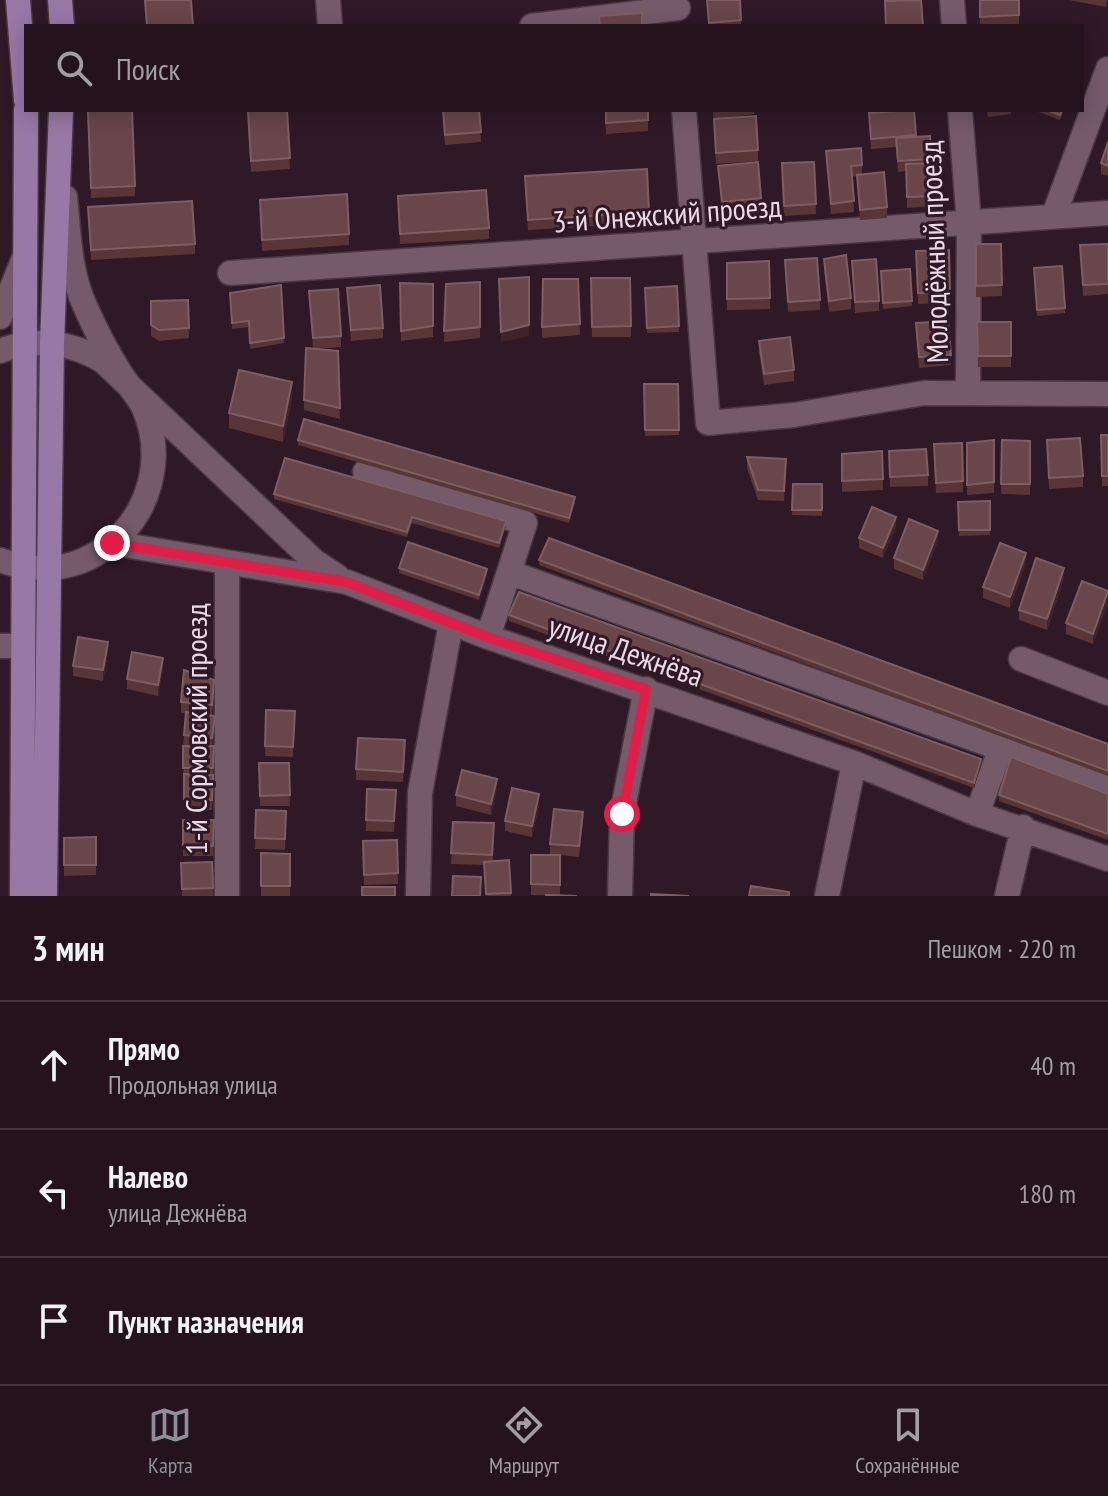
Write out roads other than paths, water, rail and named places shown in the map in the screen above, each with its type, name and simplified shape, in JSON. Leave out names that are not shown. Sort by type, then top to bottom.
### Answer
[{"type":"main road","points":[[18,0],[24,58]]},
{"type":"main road","points":[[60,0],[62,24]]},
{"type":"main road","points":[[22,896],[11,646],[12,564],[26,344],[26,112]]},
{"type":"main road","points":[[45,896],[52,343],[61,112]]},
{"type":"street","points":[[328,0],[330,24]]},
{"type":"street","points":[[952,0],[954,24]]},
{"type":"street","points":[[551,24],[678,11]]},
{"type":"street","points":[[1054,215],[1108,69]]},
{"type":"street","points":[[684,112],[708,423],[794,415],[924,393],[1108,394]]},
{"type":"street","name":"Молодёжный проезд","points":[[960,112],[969,223],[968,393]]},
{"type":"street","points":[[12,564],[48,568],[86,559],[112,543],[140,510],[153,469],[154,447],[146,415],[84,304],[73,272],[60,147]]},
{"type":"street","name":"3-й Онежский проезд","points":[[230,273],[693,244],[1108,213]]},
{"type":"street","points":[[0,317],[27,248]]},
{"type":"street","points":[[0,351],[26,344],[52,343],[91,354],[123,378],[297,545],[347,582]]},
{"type":"street","points":[[365,472],[525,523],[488,637]]},
{"type":"street","name":"улица Дежнёва","points":[[112,543],[347,582],[488,637],[854,763],[977,814],[1023,827],[1108,859]]},
{"type":"street","name":"1-й Сормовский проезд","points":[[227,562],[227,896]]},
{"type":"street","points":[[511,573],[1108,787]]},
{"type":"street","points":[[418,896],[420,793],[451,623]]},
{"type":"street","points":[[1021,659],[1108,693]]},
{"type":"street","points":[[620,896],[622,814],[646,689]]},
{"type":"street","points":[[977,814],[1000,750]]},
{"type":"street","points":[[827,896],[854,763]]},
{"type":"street","points":[[1007,896],[1023,827]]}]
